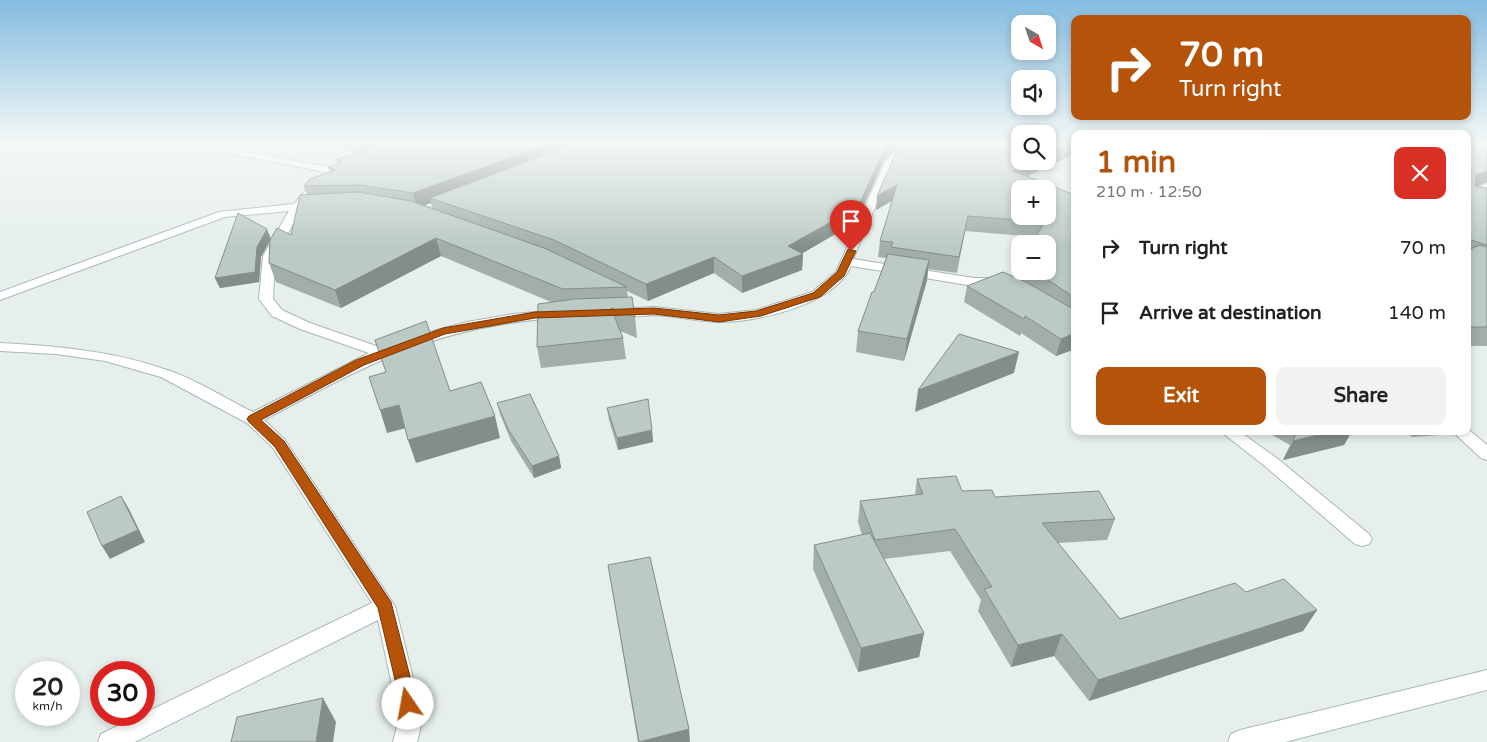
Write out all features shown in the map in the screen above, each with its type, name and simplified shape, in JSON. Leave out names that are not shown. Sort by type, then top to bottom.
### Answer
[{"type":"street","points":[[325,178],[314,185],[298,206],[269,257],[266,299],[277,313],[305,326],[382,353]]},
{"type":"street","points":[[604,313],[654,311],[719,318],[758,314],[816,295],[841,274],[883,178]]},
{"type":"street","points":[[1471,194],[1487,186]]},
{"type":"street","points":[[1471,197],[1487,202]]},
{"type":"street","points":[[0,296],[223,214],[326,205]]},
{"type":"street","points":[[846,262],[974,282],[1000,282],[1009,286]]},
{"type":"street","points":[[629,299],[654,311]]},
{"type":"street","points":[[253,419],[382,353],[443,331],[535,315],[574,314]]},
{"type":"street","points":[[0,347],[56,350],[97,356],[166,374],[253,419],[279,444],[385,606],[411,718],[405,742]]},
{"type":"street","points":[[1234,435],[1272,463],[1362,539]]},
{"type":"street","points":[[1465,435],[1487,454]]},
{"type":"street","points":[[110,742],[385,606]]},
{"type":"street","points":[[1240,742],[1487,680]]},
{"type":"building","points":[[455,178],[413,193],[360,185],[304,186],[310,179]]},
{"type":"building","points":[[484,178],[871,178],[858,207],[788,246],[803,254],[742,276],[714,257],[646,284],[554,240],[430,198]]},
{"type":"building","points":[[885,178],[1030,178],[1036,180],[1011,180],[1011,219],[968,216],[959,257],[891,247],[893,242],[880,241],[897,185],[877,196]]},
{"type":"building","points":[[1471,178],[1476,178],[1475,186],[1487,188],[1487,245],[1471,240]]},
{"type":"building","points":[[1056,188],[1071,193],[1071,295],[1048,280],[1056,280],[1056,235],[1037,235],[1043,225],[1056,225]]},
{"type":"building","points":[[359,192],[411,201],[544,248],[627,287],[563,289],[436,238],[335,290],[269,263],[270,240],[277,228],[291,235],[300,195]]},
{"type":"building","points":[[238,213],[267,229],[257,247],[255,272],[215,278]]},
{"type":"building","points":[[1480,245],[1487,247],[1487,327],[1471,327],[1471,249]]},
{"type":"building","points":[[888,254],[929,260],[907,339],[858,331]]},
{"type":"building","points":[[1003,272],[1011,275],[1011,280],[1026,282],[1071,308],[1071,335],[1061,339],[1025,316],[1024,319],[967,286]]},
{"type":"building","points":[[632,297],[635,317],[611,308],[623,338],[537,347],[538,304],[575,299]]},
{"type":"building","points":[[426,321],[450,391],[481,382],[495,416],[408,440],[399,405],[380,410],[369,377],[386,372],[375,340]]},
{"type":"building","points":[[959,334],[1019,352],[918,390]]},
{"type":"building","points":[[530,394],[559,456],[532,466],[508,429],[497,403]]},
{"type":"building","points":[[648,399],[652,430],[617,438],[607,408]]},
{"type":"building","points":[[1295,435],[1318,435],[1293,441]]},
{"type":"building","points":[[956,476],[962,491],[992,490],[995,497],[1099,491],[1115,519],[1042,523],[1120,619],[1235,583],[1246,592],[1284,579],[1317,610],[1098,680],[1062,634],[1018,645],[984,589],[992,587],[955,529],[875,540],[860,501],[923,494],[917,479]]},
{"type":"building","points":[[121,496],[138,530],[102,546],[87,512]]},
{"type":"building","points":[[870,533],[924,633],[861,648],[814,545]]},
{"type":"building","points":[[650,557],[689,729],[639,742],[608,565]]},
{"type":"building","points":[[323,698],[316,742],[231,742],[237,717]]},
{"type":"route","points":[[408,704],[399,659],[385,606],[279,444],[253,419],[360,363],[443,331],[535,315],[654,311],[719,318],[758,314],[816,295],[841,274],[851,251]]}]
